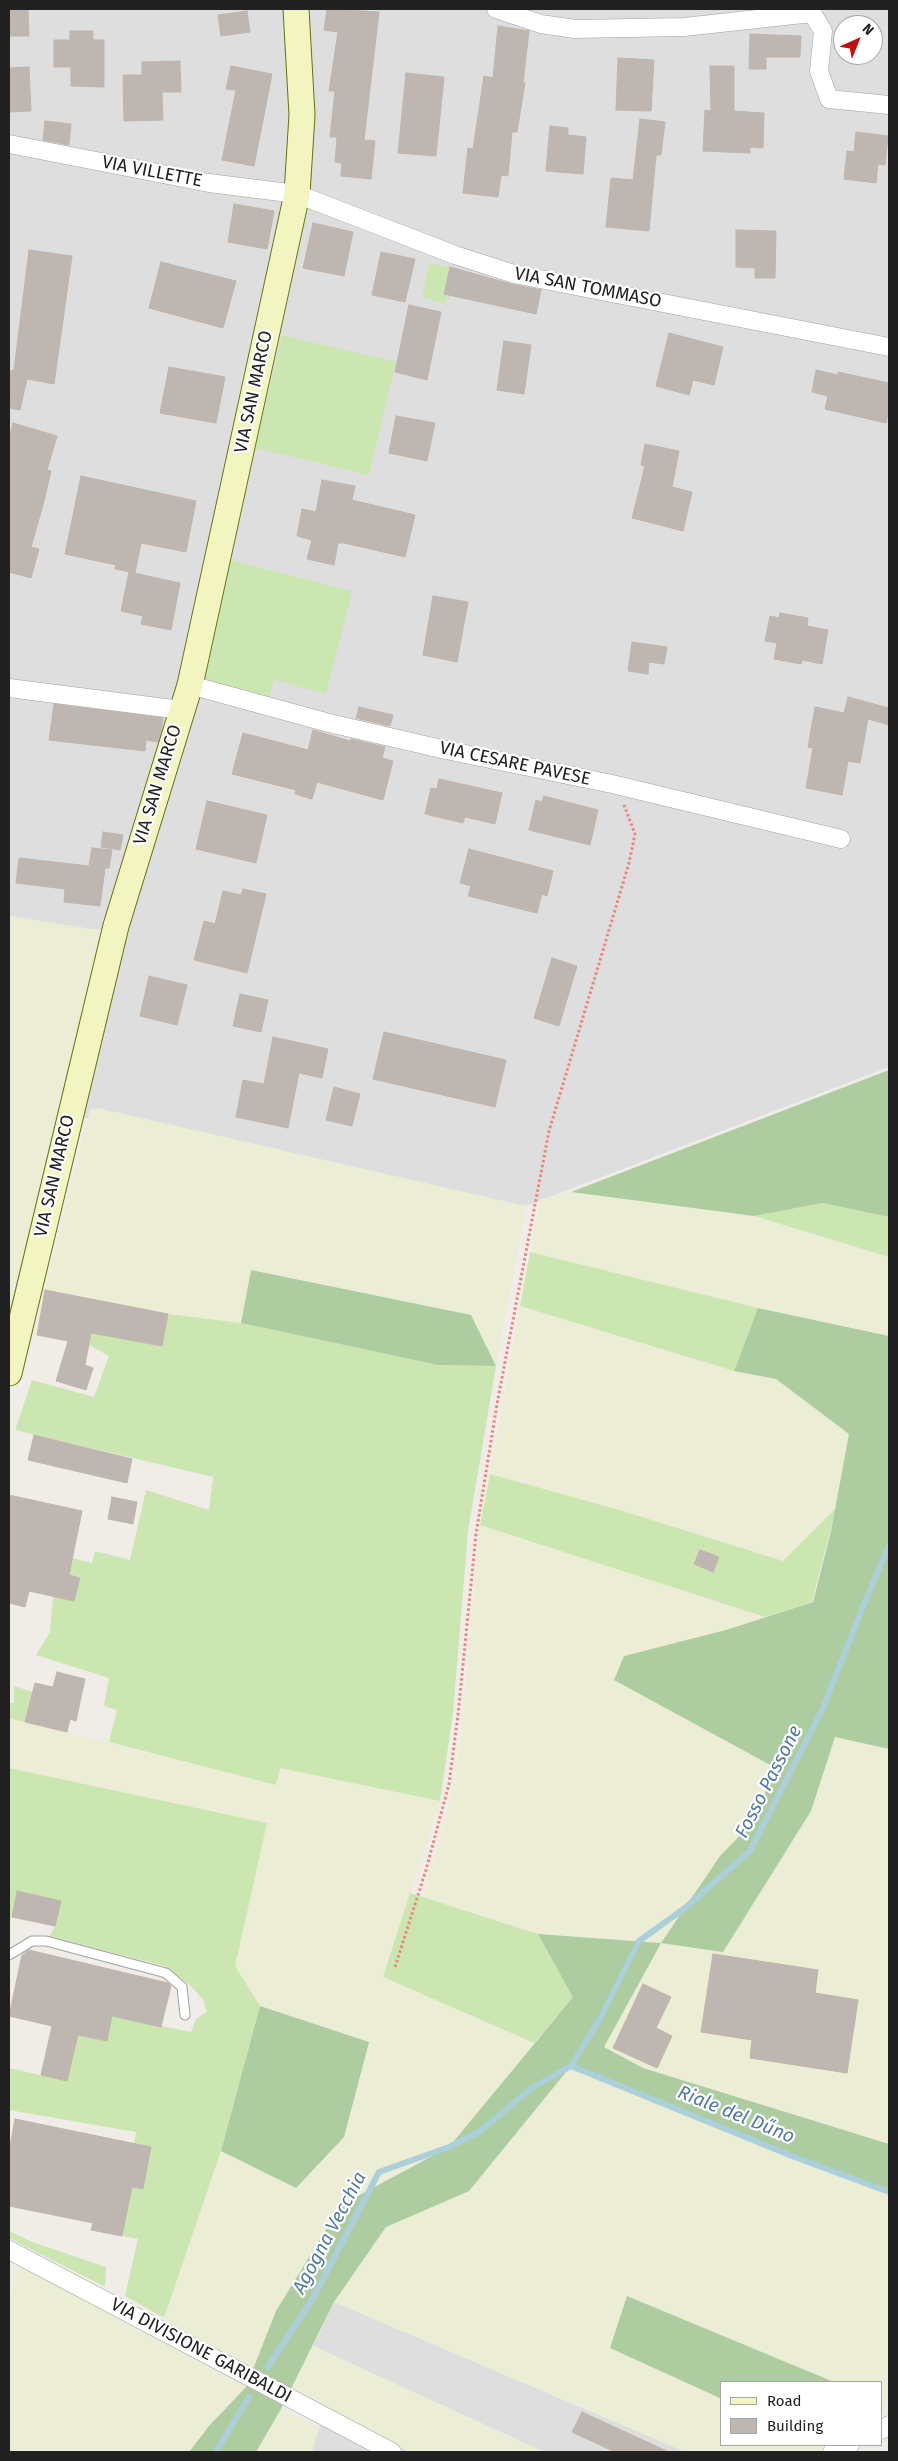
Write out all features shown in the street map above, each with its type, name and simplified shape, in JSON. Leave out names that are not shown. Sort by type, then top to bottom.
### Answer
[{"type":"street","name":"VIA SAN MARCO","points":[[9,1374],[116,926],[190,685],[297,194],[302,115],[296,9]]},
{"type":"street","points":[[496,9],[541,24],[575,29],[684,26],[812,13],[823,31],[819,71],[829,99],[889,105]]},
{"type":"street","name":"VIA VILLETTE","points":[[9,144],[209,183],[297,194]]},
{"type":"street","name":"VIA SAN TOMMASO","points":[[297,194],[455,255],[514,274],[889,347]]},
{"type":"street","name":"VIA CESARE PAVESE","points":[[190,685],[358,730],[612,784],[841,839]]},
{"type":"street","points":[[9,688],[181,710]]},
{"type":"street","name":"VIA DIVISIONE GARIBALDI","points":[[9,2250],[392,2452]]},
{"type":"street","points":[[832,2452],[847,2446]]},
{"type":"lane","points":[[9,1955],[32,1941],[46,1941],[166,1973],[182,1987],[185,2015]]},
{"type":"path","points":[[395,1967],[426,1870],[449,1784],[458,1715],[476,1534],[535,1199],[550,1131],[629,863],[635,834],[628,813],[612,784]]},
{"type":"shaded area","points":[[9,9],[889,9],[889,1067],[526,1206],[53,1112],[103,931],[9,916]]},
{"type":"shaded area","points":[[334,2302],[686,2452],[544,2452],[313,2346]]},
{"type":"shaded area","points":[[328,2410],[410,2452],[312,2452],[319,2427]]},
{"type":"green space","points":[[429,263],[450,267],[444,294],[450,296],[444,304],[422,297]]},
{"type":"green space","points":[[282,335],[396,362],[369,475],[255,448]]},
{"type":"green space","points":[[231,560],[352,591],[326,694],[274,680],[268,702],[200,684]]},
{"type":"green space","points":[[9,916],[104,931],[9,1341]]},
{"type":"green space","points":[[889,1070],[889,1217],[823,1203],[754,1216],[571,1192]]},
{"type":"green space","points":[[98,1108],[526,1206],[496,1366],[471,1315],[251,1270],[241,1323],[168,1314],[45,1290],[90,1109]]},
{"type":"green space","points":[[571,1192],[754,1216],[889,1257],[889,1336],[758,1308],[530,1252],[540,1199]]},
{"type":"green space","points":[[823,1203],[889,1217],[889,1257],[754,1216]]},
{"type":"green space","points":[[530,1252],[758,1308],[734,1371],[520,1306]]},
{"type":"green space","points":[[251,1270],[471,1315],[496,1366],[438,1365],[241,1323]]},
{"type":"green space","points":[[520,1306],[734,1371],[776,1379],[849,1434],[836,1508],[783,1561],[623,1511],[490,1474]]},
{"type":"green space","points":[[758,1308],[889,1336],[889,1749],[835,1737],[811,1811],[723,1952],[661,1943],[720,1856],[756,1819],[774,1767],[614,1680],[624,1656],[726,1630],[813,1602],[831,1531],[849,1434],[776,1379],[734,1371]]},
{"type":"green space","points":[[168,1314],[241,1323],[438,1365],[496,1366],[468,1531],[453,1714],[440,1801],[280,1768],[276,1785],[109,1742],[117,1710],[104,1706],[109,1678],[36,1655],[50,1632],[53,1596],[74,1601],[80,1578],[31,1566],[35,1549],[92,1563],[95,1551],[130,1560],[146,1490],[209,1510],[213,1477],[15,1430],[32,1380],[94,1397],[109,1356],[89,1345],[91,1333],[162,1346]]},
{"type":"green space","points":[[490,1474],[623,1511],[783,1561],[836,1508],[812,1602],[765,1617],[480,1525]]},
{"type":"green space","points":[[480,1525],[765,1617],[726,1630],[614,1680],[775,1767],[756,1819],[720,1856],[811,1811],[835,1737],[889,1749],[889,2144],[643,2068],[604,2047],[660,1943],[538,1934],[423,1897],[454,1787],[463,1717]]},
{"type":"green space","points":[[14,1686],[33,1692],[25,1722],[9,1718],[9,1703],[14,1703]]},
{"type":"green space","points":[[9,1718],[276,1785],[280,1768],[440,1801],[383,1977],[534,2043],[449,2147],[341,2205],[276,2311],[246,2387],[209,2426],[189,2452],[9,2452],[9,2299],[20,2266],[157,2339],[221,2151],[296,2188],[369,2042],[260,2006],[234,1966],[267,1823],[9,1768]]},
{"type":"green space","points":[[9,1768],[267,1823],[235,1966],[260,2006],[221,2151],[164,2318],[125,2296],[138,2239],[122,2236],[132,2187],[143,2189],[151,2147],[134,2144],[136,2132],[9,2110],[9,2068],[67,2081],[78,2035],[107,2041],[112,2016],[191,2032],[196,2019],[207,2012],[203,2000],[191,1986],[165,1966],[49,1937],[55,1926],[60,1901],[17,1891],[9,1927]]},
{"type":"green space","points":[[410,1893],[538,1934],[574,1997],[534,2043],[383,1977]]},
{"type":"green space","points":[[538,1934],[661,1943],[604,2047],[643,2068],[889,2144],[889,2192],[792,2156],[571,2066],[469,2191],[386,2227],[334,2302],[281,2409],[256,2452],[189,2452],[209,2426],[246,2387],[276,2311],[341,2205],[449,2147],[573,1997]]},
{"type":"green space","points":[[260,2006],[369,2042],[344,2137],[296,2188],[221,2151]]},
{"type":"green space","points":[[571,2066],[792,2156],[889,2192],[889,2398],[884,2403],[883,2381],[832,2381],[628,2296],[610,2348],[720,2398],[720,2446],[820,2446],[823,2452],[686,2452],[334,2302],[386,2227],[469,2190]]},
{"type":"green space","points":[[9,2231],[32,2242],[106,2267],[105,2287],[9,2238]]},
{"type":"green space","points":[[627,2296],[832,2381],[720,2381],[720,2398],[610,2348]]},
{"type":"green space","points":[[313,2346],[544,2452],[410,2452],[289,2390]]},
{"type":"green space","points":[[281,2409],[319,2427],[312,2452],[256,2452]]},
{"type":"building","points":[[9,9],[28,9],[29,36],[9,36]]},
{"type":"building","points":[[327,9],[379,12],[364,140],[375,141],[371,179],[341,176],[342,163],[335,162],[337,137],[330,137],[335,91],[329,91],[338,32],[324,30]]},
{"type":"building","points":[[247,11],[250,32],[221,36],[218,15]]},
{"type":"building","points":[[498,26],[529,31],[523,83],[525,83],[517,132],[512,132],[508,176],[501,175],[498,197],[463,193],[468,148],[473,149],[484,76],[493,78]]},
{"type":"building","points":[[70,31],[93,31],[93,40],[104,40],[104,87],[71,86],[71,67],[54,67],[54,40],[70,40]]},
{"type":"building","points":[[750,34],[801,36],[800,57],[766,57],[766,69],[749,69]]},
{"type":"building","points":[[618,58],[654,60],[651,111],[616,110]]},
{"type":"building","points":[[180,61],[181,92],[162,92],[163,120],[124,121],[123,75],[142,75],[142,62]]},
{"type":"building","points":[[231,66],[272,74],[254,166],[222,160],[236,90],[226,89]]},
{"type":"building","points":[[710,66],[734,66],[734,111],[764,113],[763,148],[750,147],[750,153],[703,151],[705,110],[711,111]]},
{"type":"building","points":[[29,67],[31,111],[9,112],[9,68]]},
{"type":"building","points":[[406,73],[444,77],[436,156],[398,153]]},
{"type":"building","points":[[640,119],[665,122],[661,155],[656,155],[649,231],[606,227],[611,178],[633,180]]},
{"type":"building","points":[[45,121],[71,124],[69,145],[43,140]]},
{"type":"building","points":[[550,126],[568,128],[568,135],[586,137],[583,174],[546,171]]},
{"type":"building","points":[[856,132],[888,136],[885,165],[878,164],[876,183],[844,179],[847,151],[854,152]]},
{"type":"building","points":[[234,204],[274,211],[267,249],[228,242]]},
{"type":"building","points":[[313,223],[353,232],[344,276],[303,268]]},
{"type":"building","points":[[736,230],[776,231],[775,278],[755,278],[755,268],[736,267]]},
{"type":"building","points":[[29,250],[72,256],[54,384],[27,379],[20,410],[9,408],[11,391],[9,391],[9,371],[14,370]]},
{"type":"building","points":[[381,252],[415,259],[405,302],[372,295]]},
{"type":"building","points":[[161,262],[236,281],[223,328],[149,308]]},
{"type":"building","points":[[450,267],[511,284],[541,290],[536,314],[444,294]]},
{"type":"building","points":[[409,305],[441,312],[427,380],[395,372]]},
{"type":"building","points":[[669,333],[723,347],[714,385],[693,380],[689,395],[656,386]]},
{"type":"building","points":[[504,341],[531,345],[524,394],[497,390]]},
{"type":"building","points":[[169,367],[225,377],[216,423],[160,413]]},
{"type":"building","points":[[816,370],[838,375],[838,372],[889,383],[889,408],[886,423],[825,409],[828,396],[812,392]]},
{"type":"building","points":[[396,416],[435,423],[427,461],[389,453]]},
{"type":"building","points":[[13,423],[57,436],[47,470],[51,471],[31,547],[39,549],[31,578],[9,572],[9,440]]},
{"type":"building","points":[[645,444],[679,451],[672,487],[692,492],[683,531],[632,518],[645,466],[641,465]]},
{"type":"building","points":[[81,476],[196,501],[186,552],[141,543],[135,573],[115,569],[116,565],[65,554]]},
{"type":"building","points":[[322,480],[355,486],[352,500],[415,515],[405,557],[338,543],[334,565],[307,559],[312,540],[297,536],[302,509],[316,512]]},
{"type":"building","points":[[129,572],[180,583],[171,630],[141,624],[143,616],[121,611]]},
{"type":"building","points":[[433,596],[468,602],[457,662],[423,655]]},
{"type":"building","points":[[780,613],[808,618],[807,626],[828,630],[822,664],[802,660],[801,664],[774,659],[777,643],[765,641],[770,616],[779,618]]},
{"type":"building","points":[[632,642],[667,647],[664,664],[649,662],[648,674],[628,671]]},
{"type":"building","points":[[848,697],[889,708],[889,725],[868,719],[860,763],[848,761],[842,795],[806,788],[813,748],[808,747],[815,707],[844,713]]},
{"type":"building","points":[[54,704],[163,718],[158,742],[146,740],[145,751],[49,740]]},
{"type":"building","points":[[359,707],[393,715],[390,726],[356,718]]},
{"type":"building","points":[[313,730],[350,741],[351,739],[385,747],[382,758],[393,761],[383,800],[317,782],[312,799],[295,794],[296,790],[232,774],[243,733],[308,750]]},
{"type":"building","points":[[439,779],[502,793],[495,824],[465,817],[463,823],[425,814],[431,788],[437,789]]},
{"type":"building","points":[[544,796],[598,810],[590,845],[529,830],[536,800],[542,802]]},
{"type":"building","points":[[207,801],[267,815],[256,863],[196,849]]},
{"type":"building","points":[[103,832],[123,835],[120,850],[101,847]]},
{"type":"building","points":[[92,848],[112,850],[109,868],[105,868],[100,906],[64,902],[65,889],[16,883],[19,858],[89,866]]},
{"type":"building","points":[[469,849],[553,871],[547,896],[542,894],[537,913],[468,896],[471,886],[460,883]]},
{"type":"building","points":[[243,889],[266,894],[247,973],[194,960],[204,921],[215,924],[223,891],[241,895]]},
{"type":"building","points":[[552,958],[577,966],[559,1026],[534,1018]]},
{"type":"building","points":[[149,976],[187,985],[177,1025],[140,1016]]},
{"type":"building","points":[[240,994],[268,1000],[261,1032],[233,1026]]},
{"type":"building","points":[[384,1032],[506,1060],[495,1107],[373,1079]]},
{"type":"building","points":[[273,1037],[328,1049],[322,1078],[299,1073],[288,1128],[236,1117],[243,1080],[264,1084]]},
{"type":"building","points":[[334,1087],[360,1094],[352,1126],[326,1120]]},
{"type":"building","points":[[45,1290],[168,1314],[162,1346],[91,1333],[85,1365],[93,1368],[86,1390],[56,1381],[68,1341],[37,1335]]},
{"type":"building","points":[[34,1435],[132,1459],[127,1483],[28,1460]]},
{"type":"building","points":[[9,1495],[82,1511],[69,1575],[80,1578],[74,1601],[29,1591],[25,1607],[9,1603]]},
{"type":"building","points":[[112,1497],[137,1502],[133,1524],[108,1519]]},
{"type":"building","points":[[700,1550],[719,1557],[713,1572],[694,1564]]},
{"type":"building","points":[[57,1672],[85,1679],[76,1721],[70,1719],[67,1732],[25,1722],[35,1683],[53,1687]]},
{"type":"building","points":[[17,1891],[61,1901],[55,1926],[12,1917]]},
{"type":"building","points":[[29,1950],[168,1983],[171,1986],[161,2027],[112,2016],[107,2041],[78,2035],[67,2081],[41,2075],[52,2026],[9,2016],[22,1955]]},
{"type":"building","points":[[713,1954],[818,1970],[815,1993],[858,2000],[847,2073],[750,2058],[752,2040],[701,2032]]},
{"type":"building","points":[[643,1984],[671,1997],[656,2028],[672,2036],[657,2068],[613,2048]]},
{"type":"building","points":[[15,2119],[151,2147],[143,2189],[132,2187],[122,2236],[91,2230],[93,2223],[9,2206],[9,2152]]},
{"type":"building","points":[[582,2412],[669,2452],[615,2452],[572,2432]]},
{"type":"waterway","name":"Fosso Passone","points":[[268,2367],[312,2300],[379,2172],[449,2147],[479,2132],[532,2088],[571,2066],[601,2017],[639,1941],[685,1908],[750,1851],[822,1710],[889,1546]]},
{"type":"waterway","name":"Riale del Dűno","points":[[571,2066],[792,2156],[889,2192]]},
{"type":"waterway","name":"Agogna Vecchia","points":[[216,2452],[249,2397]]}]
